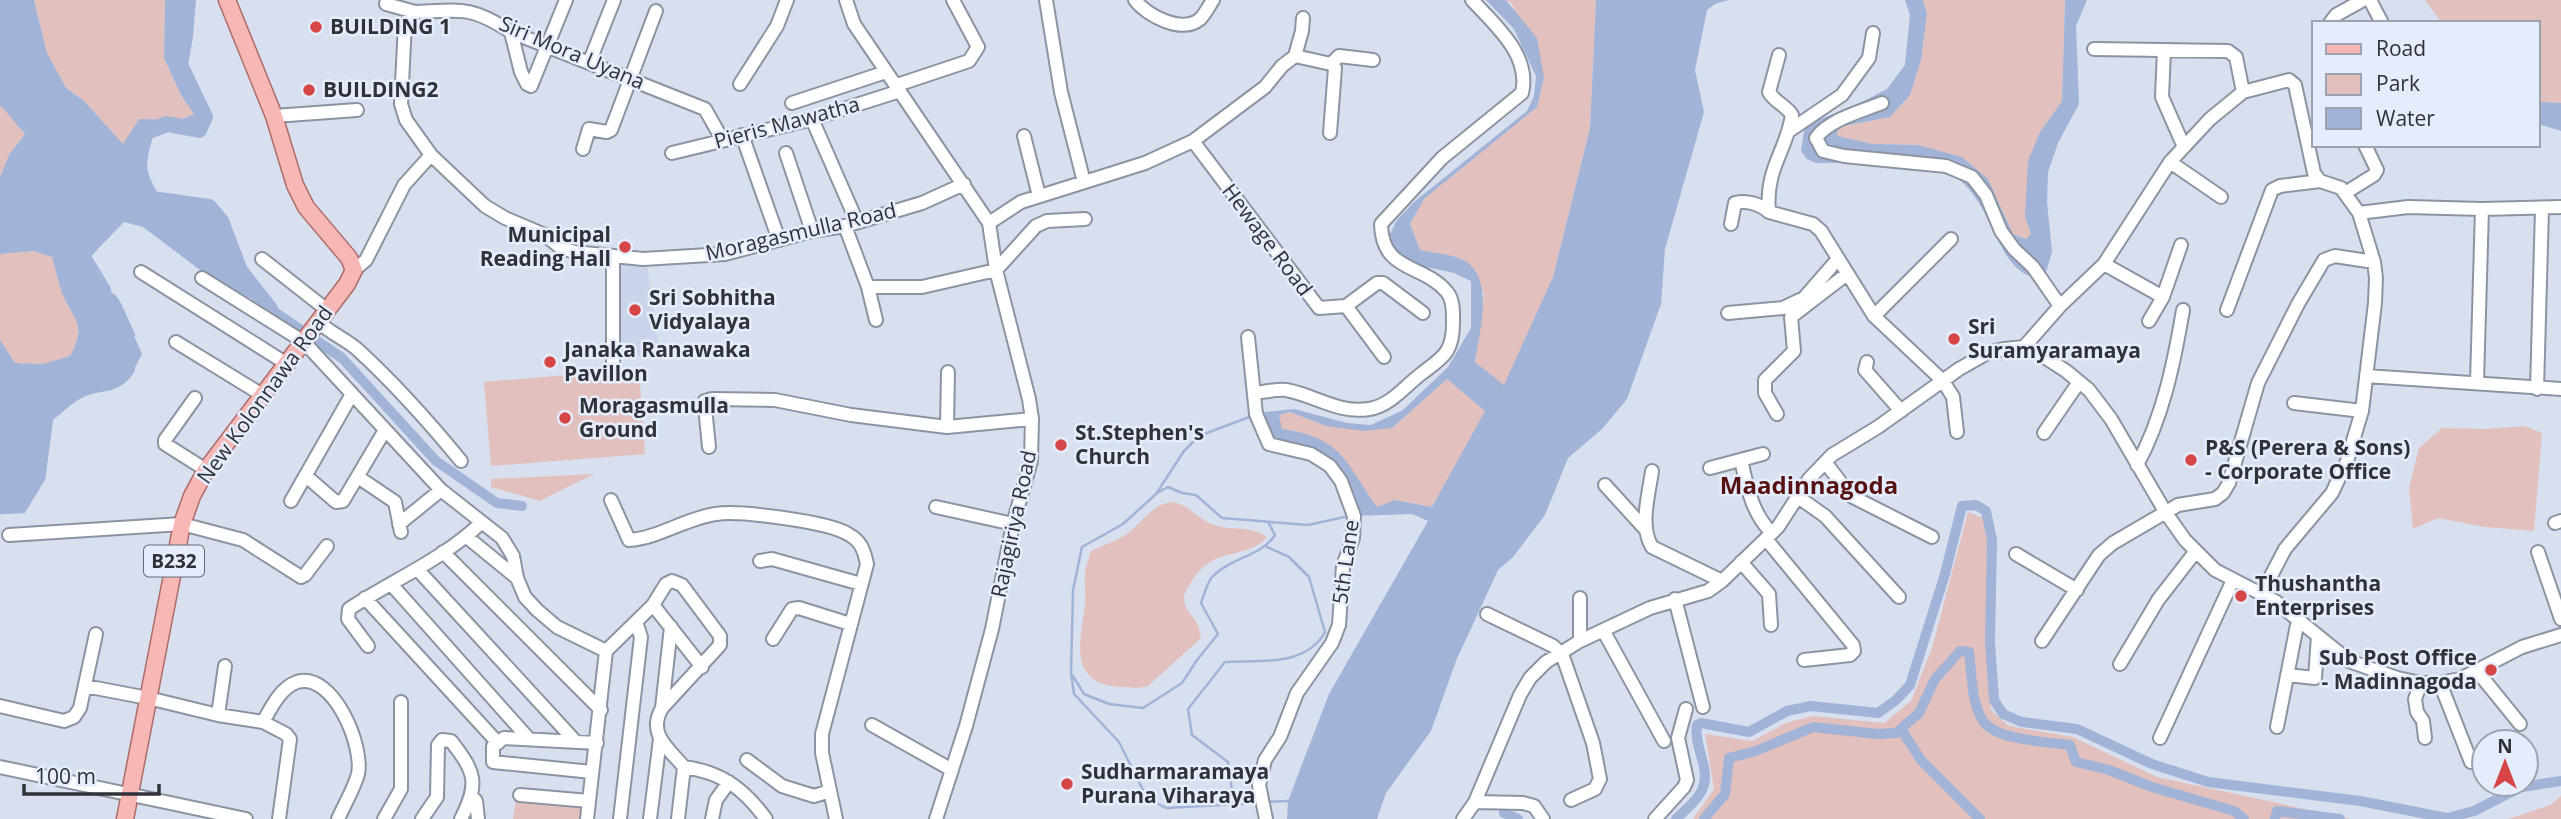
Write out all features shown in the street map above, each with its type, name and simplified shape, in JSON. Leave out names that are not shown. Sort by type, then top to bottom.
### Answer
[{"type":"main road","points":[[229,1],[274,116],[295,185],[306,207],[349,258],[354,270]]},
{"type":"main road","name":"New Kolonnawa Road","points":[[125,819],[182,524],[192,496],[206,471],[347,284],[354,270]]},
{"type":"street","points":[[387,0],[386,4],[415,12]]},
{"type":"street","points":[[511,32],[522,72],[527,84],[531,86],[566,0]]},
{"type":"street","points":[[589,63],[614,0]]},
{"type":"street","points":[[740,84],[777,26],[787,0]]},
{"type":"street","name":"Rajagiriya Road","points":[[846,0],[854,24],[989,223],[996,270],[1032,418],[1031,461],[1013,524],[992,629],[936,819]]},
{"type":"street","name":"Pieris Mawatha","points":[[672,153],[812,119],[970,61],[978,47],[953,0]]},
{"type":"street","points":[[1046,0],[1061,92],[1084,182]]},
{"type":"street","points":[[1135,0],[1142,10],[1175,24],[1189,25],[1201,18],[1213,0]]},
{"type":"street","points":[[1254,393],[1285,390],[1343,410],[1369,409],[1387,403],[1445,355],[1453,341],[1451,300],[1447,292],[1392,257],[1381,238],[1381,224],[1442,158],[1522,93],[1524,76],[1511,43],[1472,0]]},
{"type":"street","points":[[2332,21],[2336,15],[2363,0]]},
{"type":"street","points":[[2370,0],[2381,21]]},
{"type":"street","name":"Siri Mora Uyana","points":[[415,12],[468,5],[511,32],[705,109],[722,139]]},
{"type":"street","points":[[583,149],[589,129],[607,132],[611,130],[656,11]]},
{"type":"street","name":"Moragasmulla Road","points":[[415,12],[405,23],[401,104],[406,120],[431,155],[485,206],[505,218],[545,235],[560,247],[575,252],[643,259],[725,254],[812,231],[851,224],[922,203],[964,184]]},
{"type":"street","points":[[989,223],[1021,202],[1145,163],[1193,141],[1265,87],[1282,66],[1295,56],[1303,18]]},
{"type":"street","points":[[1790,131],[1842,95],[1869,58],[1873,33]]},
{"type":"street","points":[[2094,48],[2228,51],[2236,57],[2243,92]]},
{"type":"street","points":[[2164,50],[2162,97],[2184,147]]},
{"type":"street","points":[[1769,212],[1770,178],[1775,160],[1790,131],[1792,115],[1787,106],[1771,97],[1769,92],[1779,55]]},
{"type":"street","points":[[1295,56],[1331,64],[1335,68],[1330,133]]},
{"type":"street","points":[[1331,64],[1339,56],[1373,60]]},
{"type":"street","points":[[792,103],[886,72]]},
{"type":"street","points":[[2024,347],[2060,306],[2104,264],[2170,162],[2210,119],[2243,92],[2289,80],[2295,85],[2314,173],[2320,181]]},
{"type":"street","points":[[1882,103],[1839,121],[1819,134],[1816,138],[1823,151],[1844,156],[1946,166],[1972,177],[1986,195],[2007,240],[2033,267],[2060,306]]},
{"type":"street","points":[[274,116],[357,110]]},
{"type":"street","points":[[812,119],[851,224],[876,320]]},
{"type":"street","points":[[742,135],[779,240]]},
{"type":"street","points":[[1024,136],[1039,196]]},
{"type":"street","name":"Hewage Road","points":[[1193,141],[1319,308],[1346,306]]},
{"type":"street","points":[[2345,193],[2374,175],[2377,170],[2366,147]]},
{"type":"street","points":[[786,153],[812,231]]},
{"type":"street","points":[[354,270],[366,260],[404,185],[431,155]]},
{"type":"street","points":[[2170,162],[2221,197]]},
{"type":"street","points":[[2227,310],[2272,190],[2280,186],[2320,181],[2341,188],[2359,213],[2374,262],[2376,278],[2361,411],[2347,461],[2332,494],[2285,549],[2262,593]]},
{"type":"street","points":[[1731,225],[1735,203],[1742,201],[1763,206],[1769,212],[1813,224],[1821,231],[1874,316],[1943,381],[1953,397],[1956,432]]},
{"type":"street","points":[[2359,213],[2408,207],[2561,207]]},
{"type":"street","points":[[2477,382],[2482,209]]},
{"type":"street","points":[[2537,389],[2542,209]]},
{"type":"street","points":[[868,287],[922,287],[996,270],[1036,226],[1048,221],[1085,219]]},
{"type":"street","points":[[1874,316],[1951,239]]},
{"type":"street","points":[[2149,321],[2163,297],[2181,245]]},
{"type":"street","points":[[613,257],[613,362]]},
{"type":"street","points":[[2042,640],[2099,555],[2106,549],[2178,505],[2215,499],[2223,493],[2229,483],[2258,383],[2298,304],[2324,260],[2335,257],[2374,262]]},
{"type":"street","points":[[262,259],[321,319],[332,334],[356,347],[430,423],[461,461]]},
{"type":"street","points":[[1728,313],[1783,308],[1804,298],[1838,259]]},
{"type":"street","points":[[2104,264],[2163,297]]},
{"type":"street","points":[[141,272],[287,364]]},
{"type":"street","points":[[1777,414],[1765,393],[1765,380],[1794,351],[1791,317],[1847,274]]},
{"type":"street","points":[[202,278],[305,340],[441,491],[502,538],[513,556],[517,578],[525,597],[557,627],[606,651]]},
{"type":"street","points":[[1384,358],[1346,306],[1377,284],[1383,283],[1423,313]]},
{"type":"street","points":[[2137,465],[2148,445],[2163,402],[2175,359],[2183,310]]},
{"type":"street","name":"5th Lane","points":[[1248,337],[1256,414],[1269,444],[1311,454],[1330,466],[1341,481],[1354,516],[1353,538],[1341,578],[1339,625],[1332,643],[1297,693],[1280,737],[1265,760],[1259,785],[1266,819]]},
{"type":"street","points":[[176,342],[264,396]]},
{"type":"street","points":[[1463,819],[1475,802],[1520,695],[1530,678],[1546,662],[1580,641],[1650,607],[1708,591],[1722,581],[1783,521],[1809,479],[1832,455],[1901,411],[1959,369],[1989,352],[2024,347],[2044,355],[2079,382],[2111,418],[2166,513],[2185,540],[2215,570],[2262,593],[2337,652],[2358,665],[2421,683],[2440,684],[2460,679],[2522,647],[2561,635]]},
{"type":"street","points":[[1867,362],[1865,370],[1869,377],[1901,411]]},
{"type":"street","points":[[947,426],[948,372]]},
{"type":"street","points":[[2366,376],[2561,389]]},
{"type":"street","points":[[2044,433],[2079,382]]},
{"type":"street","points":[[291,501],[352,394]]},
{"type":"street","points":[[195,398],[165,440],[165,444],[206,471]]},
{"type":"street","points":[[709,447],[705,401],[712,399],[775,400],[851,415],[947,426],[1032,418]]},
{"type":"street","points":[[2294,403],[2361,411]]},
{"type":"street","points":[[306,476],[336,502],[343,501],[385,430]]},
{"type":"street","points":[[1710,468],[1763,454]]},
{"type":"street","points":[[1741,460],[1749,496],[1769,536],[1853,645],[1854,651],[1850,655],[1804,660]]},
{"type":"street","points":[[1825,462],[1851,496],[1932,537]]},
{"type":"street","points":[[1651,471],[1647,540],[1652,547],[1722,581]]},
{"type":"street","points":[[358,477],[395,502],[400,528],[441,491]]},
{"type":"street","points":[[1605,485],[1646,530]]},
{"type":"street","points":[[1798,497],[1825,516],[1899,597]]},
{"type":"street","points":[[611,499],[629,540],[645,539],[716,514],[760,516],[820,525],[847,533],[863,546],[867,564],[822,734],[822,753],[836,819]]},
{"type":"street","points":[[936,507],[1013,524]]},
{"type":"street","points":[[368,646],[348,619],[349,608],[418,570],[467,537],[481,523]]},
{"type":"street","points":[[9,535],[182,524],[243,540],[301,577],[327,546]]},
{"type":"street","points":[[467,537],[517,578]]},
{"type":"street","points":[[2120,664],[2158,600],[2196,551]]},
{"type":"street","points":[[443,552],[601,710]]},
{"type":"street","points":[[2538,552],[2561,619]]},
{"type":"street","points":[[2016,554],[2077,590]]},
{"type":"street","points":[[760,561],[772,559],[861,583]]},
{"type":"street","points":[[1741,562],[1769,594],[1770,625]]},
{"type":"street","points":[[418,570],[576,742]]},
{"type":"street","points":[[2160,738],[2233,580]]},
{"type":"street","points":[[587,819],[606,651],[653,605],[666,584],[672,581],[682,585],[720,636],[720,645],[662,708],[656,718],[656,729],[660,739],[684,767],[704,769],[729,782],[748,796],[766,819]]},
{"type":"street","points":[[391,584],[529,740]]},
{"type":"street","points":[[365,598],[498,743]]},
{"type":"street","points":[[1580,598],[1580,641]]},
{"type":"street","points":[[1675,599],[1703,707]]},
{"type":"street","points":[[653,605],[702,667]]},
{"type":"street","points":[[773,639],[792,608],[850,624]]},
{"type":"street","points":[[1487,614],[1553,646],[1562,654],[1593,743],[1600,779],[1595,789],[1571,800]]},
{"type":"street","points":[[2277,727],[2298,620]]},
{"type":"street","points":[[620,819],[641,637],[636,622]]},
{"type":"street","points":[[662,708],[670,627]]},
{"type":"street","points":[[1603,630],[1664,741]]},
{"type":"street","points":[[0,706],[64,721],[74,717],[80,708],[96,634]]},
{"type":"street","points":[[2287,675],[2315,678],[2318,636]]},
{"type":"street","points":[[218,715],[225,666]]},
{"type":"street","points":[[2477,671],[2520,724]]},
{"type":"street","points":[[263,722],[278,696],[296,682],[311,681],[321,686],[343,713],[354,734],[358,773],[338,819]]},
{"type":"street","points":[[2421,683],[2414,699],[2417,712],[2423,721],[2425,738]]},
{"type":"street","points":[[2440,684],[2470,759]]},
{"type":"street","points":[[85,686],[263,722],[286,734],[290,739],[279,819]]},
{"type":"street","points":[[384,819],[401,789],[401,702]]},
{"type":"street","points":[[1655,819],[1684,787],[1687,780],[1678,738],[1686,709]]},
{"type":"street","points":[[872,725],[952,769]]},
{"type":"street","points":[[592,772],[493,762],[493,746],[505,738],[597,743]]},
{"type":"street","points":[[650,819],[660,739]]},
{"type":"street","points":[[422,819],[437,797],[438,744],[442,740],[452,741],[465,759],[473,777],[472,797],[461,819]]},
{"type":"street","points":[[747,760],[782,786],[814,796],[830,791]]},
{"type":"street","points":[[0,766],[246,819]]},
{"type":"street","points":[[678,819],[684,767]]},
{"type":"street","points":[[712,819],[716,800],[729,782]]},
{"type":"street","points":[[520,794],[589,801]]},
{"type":"street","points":[[472,797],[476,801],[478,819]]},
{"type":"street","points":[[1475,802],[1524,803],[1534,806],[1543,819]]},
{"type":"shaded area","name":"Sri Sobhitha Vidyalaya","points":[[617,260],[647,263],[660,356],[618,356]]},
{"type":"green space","points":[[34,0],[165,0],[164,58],[181,95],[194,114],[181,120],[139,119],[123,145],[84,101],[66,88],[47,53]]},
{"type":"green space","points":[[1506,0],[1596,0],[1590,128],[1553,277],[1504,386],[1475,362],[1484,293],[1462,259],[1420,250],[1410,224],[1424,199],[1537,107],[1544,78],[1512,4]]},
{"type":"green space","points":[[1923,0],[2065,0],[2062,101],[2040,132],[2025,216],[2031,234],[2026,239],[2013,234],[1988,179],[1918,145],[1873,144],[1837,136],[1837,129],[1845,126],[1890,117],[1910,95],[1921,60],[1927,14]]},
{"type":"green space","points":[[2425,0],[2561,0],[2561,103],[2540,102],[2540,21],[2441,21]]},
{"type":"green space","points":[[0,105],[25,134],[9,155],[0,177]]},
{"type":"green space","points":[[34,251],[52,257],[61,290],[77,324],[78,337],[70,356],[44,364],[15,363],[0,340],[0,254]]},
{"type":"green space","name":"Moragasmulla Ground","points":[[639,369],[645,454],[491,466],[484,382]]},
{"type":"green space","points":[[1447,379],[1486,411],[1432,507],[1396,500],[1377,507],[1363,487],[1297,431],[1281,429],[1279,414],[1290,412],[1326,426],[1392,428]]},
{"type":"green space","points":[[2525,426],[2542,433],[2534,531],[2485,527],[2438,518],[2413,529],[2409,488],[2419,448],[2442,428]]},
{"type":"green space","points":[[594,474],[540,501],[491,487],[491,479]]},
{"type":"green space","points":[[1172,502],[1184,506],[1211,524],[1254,531],[1267,537],[1251,548],[1212,561],[1193,579],[1184,599],[1198,625],[1201,638],[1148,686],[1135,688],[1104,684],[1092,678],[1081,659],[1085,572],[1091,551],[1123,536],[1153,510]]},
{"type":"green space","points":[[1968,512],[1988,520],[1988,682],[1991,710],[2009,726],[2073,737],[2157,777],[2351,819],[1693,819],[1714,789],[1705,734],[1752,741],[1786,723],[1813,716],[1884,723],[1911,701],[1932,648]]},
{"type":"green space","points":[[517,792],[585,796],[582,819],[513,819]]},
{"type":"green space","points":[[2561,796],[2561,819],[2508,819],[2550,805]]},
{"type":"water","points":[[0,0],[34,0],[47,53],[66,88],[84,101],[123,144],[139,119],[181,120],[194,114],[181,95],[164,58],[165,0],[188,0],[180,65],[205,117],[199,130],[167,124],[146,132],[139,159],[140,174],[152,199],[209,207],[221,221],[240,271],[270,309],[208,276],[143,227],[124,222],[90,257],[120,304],[142,354],[129,379],[112,390],[83,395],[52,419],[44,479],[24,512],[0,513],[0,340],[15,363],[43,364],[70,356],[78,330],[61,290],[52,257],[34,251],[0,254],[0,177],[9,155],[25,134],[0,105]]},
{"type":"water","points":[[1486,0],[1506,0],[1537,38],[1544,78],[1537,107],[1424,199],[1410,224],[1420,250],[1459,258],[1473,268],[1479,279],[1483,306],[1475,362],[1504,385],[1553,277],[1590,128],[1596,0],[1729,0],[1715,4],[1707,10],[1695,70],[1704,112],[1665,249],[1661,304],[1627,399],[1602,429],[1568,458],[1545,515],[1513,557],[1498,570],[1456,661],[1431,731],[1386,793],[1377,819],[1287,819],[1288,801],[1329,694],[1428,521],[1412,514],[1353,516],[1332,468],[1313,448],[1266,436],[1264,412],[1294,409],[1347,423],[1371,425],[1403,410],[1448,367],[1471,328],[1471,281],[1454,273],[1403,262],[1391,247],[1389,236],[1397,220],[1414,202],[1527,111],[1534,96],[1536,76],[1514,29]],"holes":[[[1447,379],[1485,411],[1432,507],[1395,500],[1377,507],[1340,454],[1318,438],[1282,429],[1279,415],[1290,412],[1326,426],[1363,431],[1392,428]]]},
{"type":"water","points":[[1905,0],[1923,0],[1927,14],[1921,60],[1910,95],[1890,117],[1844,126],[1838,129],[1837,136],[1873,144],[1918,145],[1962,157],[1988,179],[2013,234],[2026,239],[2031,234],[2025,216],[2028,161],[2040,132],[2062,101],[2065,0],[2087,0],[2076,26],[2079,104],[2058,143],[2048,172],[2047,202],[2052,252],[2046,272],[2038,278],[2023,273],[2012,262],[1975,197],[1962,182],[1946,172],[1900,163],[1816,163],[1807,159],[1801,151],[1804,131],[1810,123],[1856,105],[1887,89],[1905,65],[1910,15]]},
{"type":"water","points":[[2540,102],[2561,103],[2561,131],[2540,125]]},
{"type":"waterway","points":[[188,0],[180,65],[205,117],[199,130],[167,124],[146,132],[139,159],[140,174],[152,199],[209,207],[221,221],[240,271],[270,309]]},
{"type":"waterway","points":[[110,232],[90,256],[110,289]]},
{"type":"waterway","points":[[114,295],[134,335]]},
{"type":"waterway","points":[[270,309],[342,358],[436,461],[497,503],[522,506]]},
{"type":"waterway","points":[[0,513],[24,512],[44,479],[52,419],[81,397],[118,386],[134,370]]},
{"type":"waterway","points":[[1252,416],[1199,436],[1184,451],[1156,494],[1123,524],[1082,547],[1073,590],[1071,673],[1074,694],[1119,742],[1147,798],[1166,808],[1260,803]]},
{"type":"waterway","points":[[1159,492],[1168,487],[1196,495],[1222,518],[1308,525],[1349,516]]},
{"type":"waterway","points":[[1676,819],[1697,798],[1704,782],[1697,725],[1701,723],[1749,732],[1787,711],[1811,706],[1878,713],[1896,700],[1910,685],[1945,574],[1962,506],[1976,505],[1986,511],[1992,540],[1990,642],[1994,700],[2003,714],[2022,722],[2077,729],[2152,764],[2208,782],[2360,801],[2447,818],[2474,811],[2521,787],[2561,781]]},
{"type":"waterway","points":[[1073,676],[1084,694],[1109,704],[1143,708],[1182,683],[1218,634],[1201,603],[1209,582],[1220,570],[1254,553],[1269,542],[1275,535],[1268,522]]},
{"type":"waterway","points":[[1234,804],[1228,762],[1192,735],[1188,709],[1225,662],[1267,661],[1294,656],[1317,643],[1325,632],[1309,577],[1289,557],[1267,547]]},
{"type":"waterway","points":[[1704,819],[1725,794],[1729,758],[1756,751],[1813,727],[1877,734],[1896,733],[1919,713],[1935,679],[1960,651],[1969,652],[1976,705],[1983,721],[1989,727],[2023,739],[2070,745],[2076,762],[2109,770],[2152,787],[2234,811],[2244,819]]},
{"type":"waterway","points":[[1901,729],[1921,760],[1980,819]]},
{"type":"waterway","points":[[1267,802],[1288,801]]},
{"type":"waterway","points":[[2275,819],[2277,811],[2340,819]]},
{"type":"waterway","points":[[1504,813],[1518,819]]},
{"type":"place","name":"BUILDING 1","points":[[316,27]]},
{"type":"place","name":"BUILDING2","points":[[309,90]]},
{"type":"place","name":"Municipal Reading Hall","points":[[625,247]]},
{"type":"place","name":"Sri Sobhitha Vidyalaya","points":[[635,310]]},
{"type":"place","name":"Sri Suramyaramaya","points":[[1954,339]]},
{"type":"place","name":"Janaka Ranawaka Pavillon","points":[[550,362]]},
{"type":"place","name":"Moragasmulla Ground","points":[[565,418]]},
{"type":"place","name":"St.Stephen's Church","points":[[1061,445]]},
{"type":"place","name":"P&S (Perera & Sons) - Corporate Office","points":[[2191,460]]},
{"type":"place","name":"Thushantha Enterprises","points":[[2241,596]]},
{"type":"place","name":"Sub Post Office - Madinnagoda","points":[[2491,670]]},
{"type":"place","name":"Sudharmaramaya Purana Viharaya","points":[[1067,784]]},
{"type":"district","name":"Maadinnagoda","points":[[1809,486]]}]
